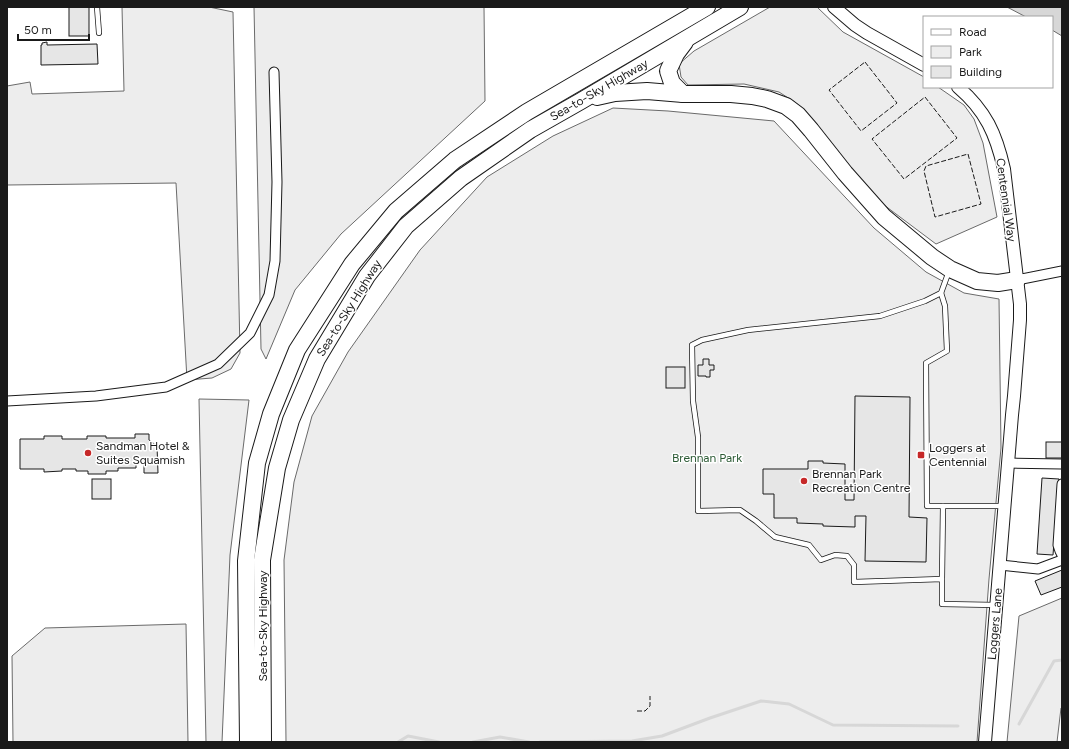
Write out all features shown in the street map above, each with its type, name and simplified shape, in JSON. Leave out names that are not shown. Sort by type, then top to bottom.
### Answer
[{"type":"highway","points":[[666,31],[684,7]]},
{"type":"highway","name":"Sea-to-Sky Highway","points":[[248,742],[246,561],[257,463],[271,414],[297,350],[352,264],[396,211],[455,160],[527,112],[707,7]]},
{"type":"highway","name":"Sea-to-Sky Highway","points":[[263,742],[262,560],[277,468],[291,420],[317,359],[368,276],[406,226],[461,178],[530,130],[740,7]]},
{"type":"highway","points":[[683,94],[672,83],[668,71],[676,54],[688,38]]},
{"type":"highway","points":[[581,101],[615,93],[647,91],[683,94],[731,94],[752,96],[767,99],[786,106],[798,115],[845,173],[884,217],[932,257],[950,269],[978,281],[998,283],[1017,280]]},
{"type":"street","points":[[834,7],[867,33],[923,64]]},
{"type":"street","points":[[7,401],[96,396],[166,387],[218,364],[250,333],[269,295],[275,261],[277,182],[274,72]]},
{"type":"street","name":"Centennial Way","points":[[959,88],[983,113],[996,138],[1004,169],[1017,280]]},
{"type":"street","points":[[1017,280],[1062,271]]},
{"type":"street","name":"Loggers Lane","points":[[985,742],[1020,320],[1017,280]]},
{"type":"street","points":[[1009,463],[1062,464]]},
{"type":"street","points":[[1062,484],[1058,545],[1062,555]]},
{"type":"street","points":[[1000,566],[1038,569],[1062,560]]},
{"type":"lane","points":[[97,7],[99,33]]},
{"type":"lane","points":[[950,269],[941,293],[944,306],[947,351],[926,363],[927,506],[1005,506]]},
{"type":"lane","points":[[941,293],[926,301],[880,316],[748,330],[702,340],[692,345],[693,401],[698,437],[698,510],[740,510],[775,537],[809,545],[822,560],[835,555],[847,556],[854,566],[854,582],[942,579]]},
{"type":"lane","points":[[943,506],[942,604],[996,605]]},
{"type":"green space","points":[[122,7],[209,7],[233,12],[240,353],[231,369],[212,378],[187,380],[176,183],[7,185],[7,86],[30,82],[32,94],[124,91]]},
{"type":"green space","points":[[254,7],[484,7],[485,101],[341,234],[295,290],[266,359],[261,349]]},
{"type":"green space","points":[[770,7],[817,7],[843,32],[923,76],[923,88],[939,88],[964,105],[974,119],[983,143],[997,217],[936,244],[884,205],[852,174],[796,103],[779,92],[744,84],[688,85],[681,77],[679,64],[694,51]]},
{"type":"green space","name":"Brennan Park","points":[[613,108],[668,111],[774,121],[874,228],[926,272],[964,293],[999,299],[1001,448],[989,579],[977,742],[286,742],[284,560],[294,482],[312,416],[348,352],[420,250],[487,177],[553,136]]},
{"type":"green space","points":[[199,399],[249,400],[230,555],[222,742],[206,742]]},
{"type":"green space","points":[[1062,598],[1062,707],[1057,742],[1007,742],[1019,616]]},
{"type":"green space","points":[[186,624],[188,742],[13,742],[12,656],[45,628]]},
{"type":"shaded area","points":[[1007,7],[1062,7],[1062,36],[1053,31],[1053,16],[1024,16]]},
{"type":"building","points":[[69,7],[89,7],[89,36],[69,36]]},
{"type":"building","points":[[47,42],[47,45],[97,44],[98,64],[41,65],[41,45],[42,43]]},
{"type":"building","points":[[703,359],[709,359],[709,365],[714,365],[714,370],[710,370],[710,377],[698,376],[698,365],[703,365]]},
{"type":"building","points":[[666,367],[685,367],[685,388],[666,388]]},
{"type":"building","name":"Brennan Park Recreation Centre","points":[[855,396],[910,397],[909,517],[927,518],[926,562],[865,561],[866,516],[855,516],[855,527],[823,526],[823,524],[797,523],[797,518],[774,518],[774,494],[763,494],[763,469],[808,469],[808,461],[823,461],[823,463],[845,464],[845,500],[854,500]]},
{"type":"building","name":"Sandman Hotel & Suites Squamish","points":[[135,434],[149,434],[149,440],[157,446],[158,473],[144,473],[144,463],[136,463],[136,468],[118,468],[118,471],[106,471],[106,474],[88,474],[88,471],[76,471],[76,469],[62,469],[62,471],[44,472],[44,469],[20,469],[20,439],[44,439],[44,436],[62,436],[62,439],[87,439],[87,436],[106,436],[106,438],[135,438]]},
{"type":"building","points":[[1046,442],[1062,442],[1062,458],[1046,458]]},
{"type":"building","points":[[1042,478],[1059,479],[1053,555],[1037,554]]},
{"type":"building","points":[[92,479],[111,479],[111,499],[92,499]]},
{"type":"building","points":[[1062,570],[1062,587],[1041,595],[1035,581]]},
{"type":"waterway","points":[[1019,724],[1054,661],[1062,660]]},
{"type":"waterway","points":[[540,742],[632,741],[662,736],[761,701],[789,704],[833,725],[958,726]]},
{"type":"waterway","points":[[398,742],[408,736],[439,742]]},
{"type":"waterway","points":[[473,742],[500,737],[529,742]]},
{"type":"fence","points":[[865,62],[897,103],[861,131],[829,90],[865,62]]},
{"type":"fence","points":[[925,97],[957,138],[904,179],[872,139],[925,97]]},
{"type":"fence","points":[[968,154],[981,204],[935,217],[924,171],[926,166],[968,154]]},
{"type":"fence","points":[[637,711],[645,711],[650,706],[650,696]]},
{"type":"place","name":"Sandman Hotel & Suites Squamish","points":[[88,453]]},
{"type":"place","name":"Loggers at Centennial","points":[[921,455]]},
{"type":"place","name":"Brennan Park Recreation Centre","points":[[804,481]]}]
